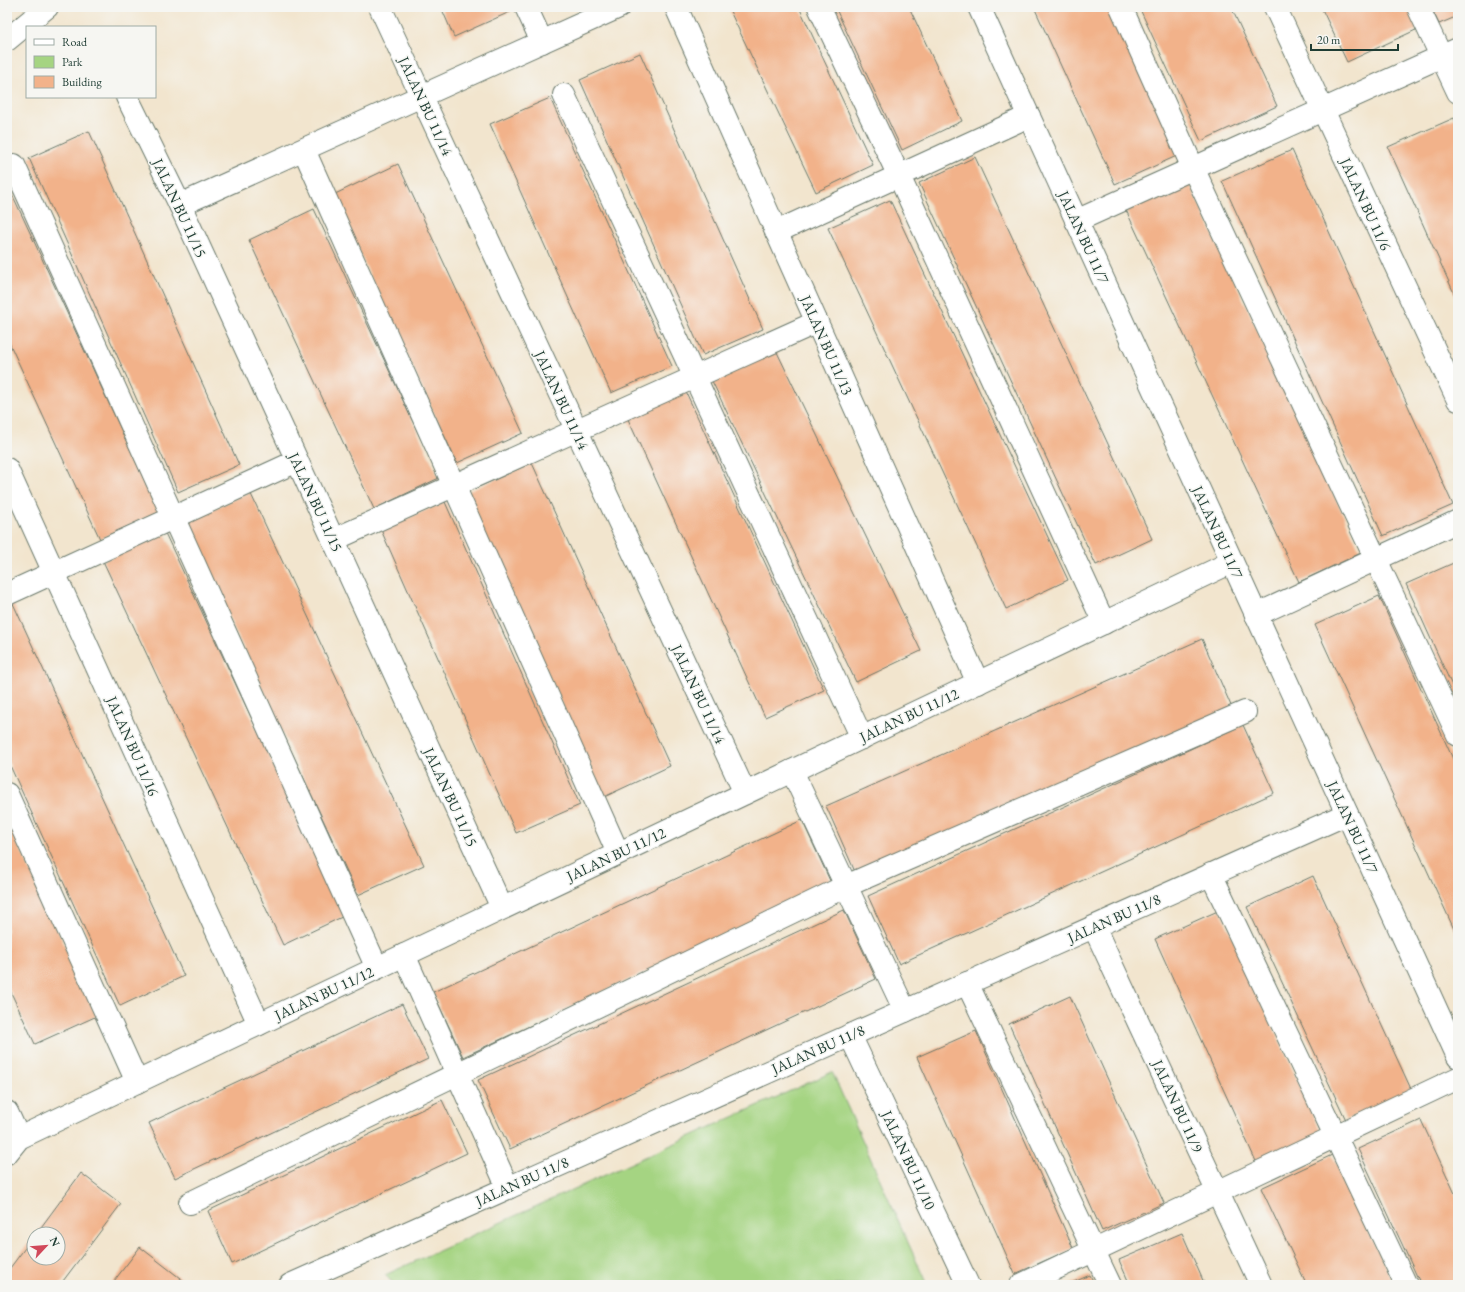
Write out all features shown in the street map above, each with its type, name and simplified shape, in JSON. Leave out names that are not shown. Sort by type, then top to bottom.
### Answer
[{"type":"street","points":[[7,40],[48,7]]},
{"type":"street","name":"JALAN BU 11/14","points":[[380,7],[745,793]]},
{"type":"street","points":[[526,7],[542,42]]},
{"type":"street","points":[[180,205],[619,7]]},
{"type":"street","name":"JALAN BU 11/13","points":[[676,7],[978,683]]},
{"type":"street","points":[[819,7],[1104,623]]},
{"type":"street","name":"JALAN BU 11/7","points":[[978,7],[1347,814],[1457,1050]]},
{"type":"street","points":[[1121,7],[1193,168],[1458,735]]},
{"type":"street","name":"JALAN BU 11/6","points":[[1275,7],[1458,400]]},
{"type":"street","points":[[1418,7],[1450,53],[1458,92]]},
{"type":"street","points":[[1076,221],[1322,109],[1450,53]]},
{"type":"street","points":[[564,95],[862,738]]},
{"type":"street","name":"JALAN BU 11/15","points":[[128,98],[180,205],[502,908]]},
{"type":"street","points":[[776,232],[1028,116]]},
{"type":"street","points":[[304,150],[618,853]]},
{"type":"street","points":[[14,164],[377,968]]},
{"type":"street","points":[[333,540],[817,322]]},
{"type":"street","points":[[7,594],[297,460]]},
{"type":"street","name":"JALAN BU 11/16","points":[[7,469],[259,1024]]},
{"type":"street","points":[[1256,615],[1458,521]]},
{"type":"street","name":"JALAN BU 11/12","points":[[13,1146],[136,1082],[1232,562]]},
{"type":"street","points":[[190,1203],[846,886],[1245,712]]},
{"type":"street","points":[[792,771],[905,1011]]},
{"type":"street","points":[[7,794],[136,1082]]},
{"type":"street","name":"JALAN BU 11/8","points":[[302,1283],[508,1188],[1347,814]]},
{"type":"street","points":[[1211,874],[1406,1285]]},
{"type":"street","name":"JALAN BU 11/9","points":[[1094,927],[1261,1285]]},
{"type":"street","points":[[404,955],[508,1188]]},
{"type":"street","points":[[967,983],[1110,1285]]},
{"type":"street","name":"JALAN BU 11/10","points":[[850,1035],[968,1285]]},
{"type":"street","points":[[1021,1285],[1458,1078]]},
{"type":"street","points":[[7,1112],[13,1146]]},
{"type":"green space","points":[[832,1072],[927,1285],[395,1285],[385,1275]]},
{"type":"building","points":[[441,7],[511,7],[512,11],[454,37]]},
{"type":"building","points":[[728,7],[799,7],[873,165],[816,192]]},
{"type":"building","points":[[835,7],[909,7],[962,121],[902,150]]},
{"type":"building","points":[[1034,7],[1113,7],[1181,154],[1115,184]]},
{"type":"building","points":[[1139,7],[1231,7],[1277,106],[1201,141]]},
{"type":"building","points":[[1321,7],[1410,7],[1420,28],[1347,62]]},
{"type":"building","points":[[1431,7],[1458,7],[1458,16],[1439,24]]},
{"type":"building","points":[[640,53],[763,329],[703,355],[580,80]]},
{"type":"building","points":[[550,98],[672,366],[611,393],[490,124]]},
{"type":"building","points":[[1454,118],[1458,127],[1458,302],[1388,147]]},
{"type":"building","points":[[89,131],[239,465],[178,492],[29,158]]},
{"type":"building","points":[[1292,150],[1453,505],[1383,536],[1222,181]]},
{"type":"building","points":[[975,157],[1152,539],[1096,565],[919,183]]},
{"type":"building","points":[[398,164],[523,433],[457,463],[333,195]]},
{"type":"building","points":[[1188,181],[1361,553],[1299,582],[1126,210]]},
{"type":"building","points":[[7,183],[159,512],[100,539],[7,338]]},
{"type":"building","points":[[890,200],[1068,580],[1006,609],[828,228]]},
{"type":"building","points":[[314,209],[439,478],[374,509],[249,240]]},
{"type":"building","points":[[776,350],[921,651],[856,682],[712,381]]},
{"type":"building","points":[[685,390],[824,690],[765,717],[627,417]]},
{"type":"building","points":[[532,463],[670,766],[604,797],[465,493]]},
{"type":"building","points":[[250,492],[424,865],[358,895],[185,522]]},
{"type":"building","points":[[445,502],[580,805],[516,833],[381,530]]},
{"type":"building","points":[[165,533],[344,916],[283,945],[103,561]]},
{"type":"building","points":[[1458,561],[1458,699],[1406,584]]},
{"type":"building","points":[[1379,596],[1458,770],[1458,938],[1315,625]]},
{"type":"building","points":[[11,599],[184,976],[120,1006],[7,759],[7,600]]},
{"type":"building","points":[[1202,639],[1232,708],[856,874],[826,806]]},
{"type":"building","points":[[1243,725],[1274,793],[899,964],[868,896]]},
{"type":"building","points":[[7,820],[97,1016],[35,1044],[7,984]]},
{"type":"building","points":[[802,820],[832,885],[463,1057],[433,992]]},
{"type":"building","points":[[1313,876],[1411,1089],[1346,1120],[1247,907]]},
{"type":"building","points":[[844,910],[876,979],[510,1149],[478,1080]]},
{"type":"building","points":[[1220,910],[1324,1139],[1259,1168],[1155,939]]},
{"type":"building","points":[[1070,996],[1164,1203],[1102,1231],[1009,1024]]},
{"type":"building","points":[[402,1004],[428,1059],[175,1178],[149,1123]]},
{"type":"building","points":[[976,1031],[1073,1248],[1015,1274],[917,1057]]},
{"type":"building","points":[[442,1100],[467,1153],[232,1264],[208,1211]]},
{"type":"building","points":[[1421,1120],[1458,1200],[1458,1285],[1421,1285],[1358,1149]]},
{"type":"building","points":[[1332,1155],[1394,1285],[1307,1285],[1261,1188]]},
{"type":"building","points":[[81,1173],[121,1204],[60,1285],[7,1285],[7,1272],[26,1247],[26,1266],[66,1266],[66,1226],[42,1226]]},
{"type":"building","points":[[1182,1233],[1205,1285],[1130,1285],[1119,1260]]},
{"type":"building","points":[[140,1247],[189,1285],[111,1285]]},
{"type":"building","points":[[1090,1275],[1095,1285],[1067,1285]]}]
